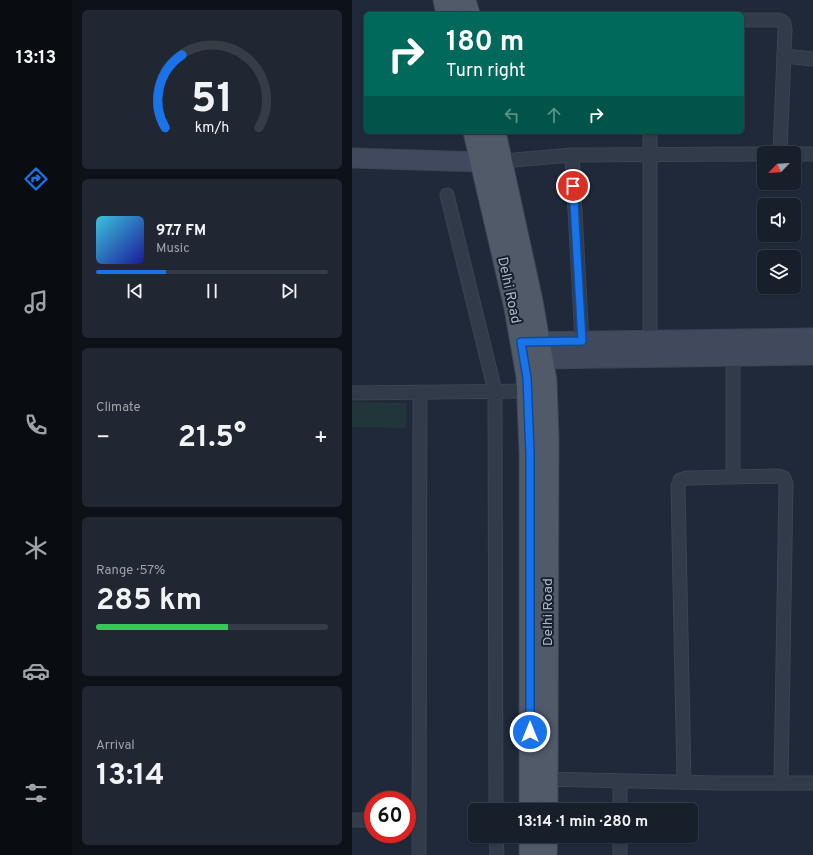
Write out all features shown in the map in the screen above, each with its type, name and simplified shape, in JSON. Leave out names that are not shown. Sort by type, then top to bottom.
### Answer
[{"type":"main road","points":[[444,0],[447,12]]},
{"type":"main road","points":[[466,0],[469,12]]},
{"type":"main road","name":"Delhi Road","points":[[475,134],[491,161]]},
{"type":"main road","name":"Delhi Road","points":[[495,134],[491,161],[515,308],[532,350],[527,378],[537,391],[530,453],[538,779],[545,803]]},
{"type":"main road","points":[[352,158],[491,161]]},
{"type":"main road","points":[[733,348],[813,338]]},
{"type":"main road","points":[[532,350],[582,341],[650,349]]},
{"type":"main road","points":[[532,350],[733,348],[813,355]]},
{"type":"main road","name":"Delhi Road","points":[[532,803],[538,779]]},
{"type":"main road","points":[[530,843],[530,855]]},
{"type":"main road","points":[[546,843],[546,855]]},
{"type":"street","points":[[744,20],[780,20],[784,23],[780,146]]},
{"type":"street","points":[[784,56],[813,59]]},
{"type":"street","points":[[650,134],[650,349]]},
{"type":"street","points":[[491,161],[572,155],[757,154]]},
{"type":"street","points":[[801,154],[813,154]]},
{"type":"street","points":[[572,155],[582,341]]},
{"type":"street","points":[[448,195],[495,391],[496,803]]},
{"type":"street","points":[[733,348],[733,476]]},
{"type":"street","points":[[352,393],[537,391]]},
{"type":"street","points":[[413,791],[420,392]]},
{"type":"street","points":[[684,782],[678,486],[680,480],[687,478],[779,476],[784,478],[786,484],[781,783]]},
{"type":"street","points":[[538,779],[813,783]]},
{"type":"street","points":[[620,781],[620,803]]},
{"type":"street","points":[[352,820],[364,820]]},
{"type":"street","points":[[416,838],[419,855]]},
{"type":"street","points":[[496,843],[496,855]]},
{"type":"street","points":[[620,843],[620,855]]},
{"type":"green space","points":[[352,402],[406,403],[406,428],[352,427]]},
{"type":"route","points":[[530,732],[530,453],[527,378],[521,342],[582,341],[573,186]]}]
